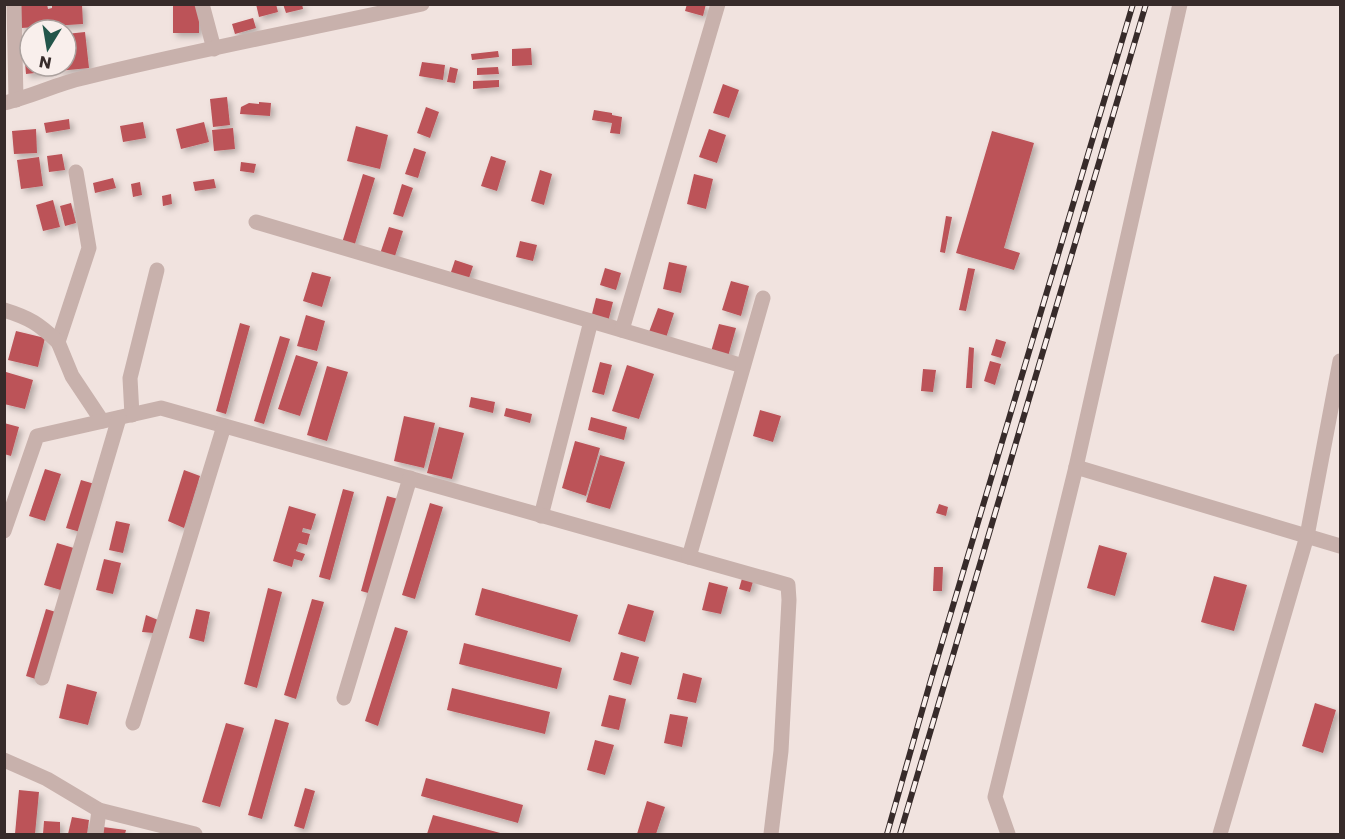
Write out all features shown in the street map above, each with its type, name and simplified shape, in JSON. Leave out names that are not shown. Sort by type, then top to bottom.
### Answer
[{"type":"street","points":[[14,4],[10,101],[80,79],[422,4]]},
{"type":"street","points":[[202,4],[214,49]]},
{"type":"street","points":[[622,330],[718,4]]},
{"type":"street","points":[[1008,834],[995,797],[1076,467],[1180,4]]},
{"type":"street","points":[[58,342],[89,248],[76,172]]},
{"type":"street","points":[[256,222],[743,366]]},
{"type":"street","points":[[42,678],[125,416],[130,378],[157,270]]},
{"type":"street","points":[[689,557],[763,298]]},
{"type":"street","points":[[4,310],[41,326],[58,342],[72,376],[102,421]]},
{"type":"street","points":[[541,516],[591,321]]},
{"type":"street","points":[[1220,834],[1307,536],[1341,361]]},
{"type":"street","points":[[4,531],[37,436],[161,408],[788,585],[781,751],[771,834]]},
{"type":"street","points":[[133,723],[224,426]]},
{"type":"street","points":[[1076,467],[1341,546]]},
{"type":"street","points":[[344,698],[410,478]]},
{"type":"street","points":[[4,760],[47,779],[99,810],[195,834]]},
{"type":"street","points":[[96,834],[99,810]]},
{"type":"building","points":[[19,4],[47,4],[48,9],[52,8],[52,4],[82,4],[83,24],[78,24],[78,18],[20,18]]},
{"type":"building","points":[[173,4],[199,5],[199,33],[173,33]]},
{"type":"building","points":[[256,4],[276,4],[278,12],[259,17]]},
{"type":"building","points":[[283,4],[302,4],[303,9],[286,13]]},
{"type":"building","points":[[687,4],[706,4],[703,16],[685,11]]},
{"type":"building","points":[[253,18],[256,28],[235,34],[232,24]]},
{"type":"building","points":[[85,32],[89,68],[78,69],[78,33]]},
{"type":"building","points":[[531,48],[532,65],[512,66],[512,49]]},
{"type":"building","points":[[498,51],[499,57],[472,60],[471,54]]},
{"type":"building","points":[[422,62],[445,65],[443,80],[419,76]]},
{"type":"building","points":[[450,67],[458,69],[455,83],[447,82]]},
{"type":"building","points":[[498,67],[499,74],[477,75],[477,68]]},
{"type":"building","points":[[499,80],[499,87],[473,89],[473,81]]},
{"type":"building","points":[[723,84],[739,90],[729,118],[713,113]]},
{"type":"building","points":[[227,97],[230,125],[213,127],[210,99]]},
{"type":"building","points":[[259,102],[271,103],[270,116],[240,114],[241,107],[249,103],[259,104]]},
{"type":"building","points":[[426,107],[439,112],[430,138],[417,133]]},
{"type":"building","points":[[594,110],[622,117],[620,134],[610,133],[612,123],[592,120]]},
{"type":"building","points":[[69,119],[70,129],[46,133],[44,123]]},
{"type":"building","points":[[143,122],[146,138],[123,142],[120,126]]},
{"type":"building","points":[[204,122],[209,142],[181,149],[176,129]]},
{"type":"building","points":[[356,126],[388,135],[380,169],[347,161]]},
{"type":"building","points":[[233,128],[235,149],[214,151],[212,130]]},
{"type":"building","points":[[36,129],[37,153],[14,154],[12,131]]},
{"type":"building","points":[[709,129],[726,135],[717,163],[699,157]]},
{"type":"building","points":[[992,131],[1034,143],[1004,248],[1020,253],[1014,270],[956,253]]},
{"type":"building","points":[[414,148],[426,152],[418,178],[405,174]]},
{"type":"building","points":[[62,154],[65,170],[49,172],[47,156]]},
{"type":"building","points":[[491,156],[506,161],[497,191],[481,186]]},
{"type":"building","points":[[39,157],[43,186],[21,189],[17,160]]},
{"type":"building","points":[[241,162],[256,164],[254,173],[240,171]]},
{"type":"building","points":[[540,170],[552,174],[544,205],[531,201]]},
{"type":"building","points":[[363,174],[375,178],[354,247],[342,243]]},
{"type":"building","points":[[694,174],[713,179],[706,209],[687,204]]},
{"type":"building","points":[[113,178],[116,188],[95,193],[93,183]]},
{"type":"building","points":[[214,179],[216,188],[195,191],[193,182]]},
{"type":"building","points":[[140,182],[142,195],[133,197],[131,184]]},
{"type":"building","points":[[402,184],[413,188],[403,217],[393,214]]},
{"type":"building","points":[[171,194],[172,204],[163,206],[162,196]]},
{"type":"building","points":[[53,200],[60,227],[43,231],[36,205]]},
{"type":"building","points":[[71,203],[76,223],[65,226],[60,206]]},
{"type":"building","points":[[946,216],[952,217],[945,253],[940,252]]},
{"type":"building","points":[[389,227],[403,231],[394,259],[380,254]]},
{"type":"building","points":[[520,241],[537,245],[533,261],[516,257]]},
{"type":"building","points":[[455,260],[473,266],[468,281],[450,275]]},
{"type":"building","points":[[669,262],[687,266],[681,293],[663,289]]},
{"type":"building","points":[[605,268],[621,273],[616,290],[600,285]]},
{"type":"building","points":[[968,268],[975,269],[966,311],[959,310]]},
{"type":"building","points":[[312,272],[331,277],[322,307],[303,301]]},
{"type":"building","points":[[731,281],[749,286],[741,316],[722,310]]},
{"type":"building","points":[[596,298],[613,302],[608,322],[591,318]]},
{"type":"building","points":[[658,308],[674,313],[666,338],[649,332]]},
{"type":"building","points":[[306,315],[325,321],[317,351],[297,346]]},
{"type":"building","points":[[240,323],[250,326],[226,414],[216,411]]},
{"type":"building","points":[[719,324],[736,328],[727,360],[710,355]]},
{"type":"building","points":[[16,331],[45,338],[38,367],[8,360]]},
{"type":"building","points":[[280,336],[290,339],[264,424],[254,421]]},
{"type":"building","points":[[996,339],[1006,342],[1001,358],[991,355]]},
{"type":"building","points":[[969,347],[974,348],[972,388],[966,388]]},
{"type":"building","points":[[296,355],[318,362],[300,416],[278,409]]},
{"type":"building","points":[[990,361],[1001,364],[995,385],[984,381]]},
{"type":"building","points":[[600,362],[612,365],[604,395],[592,392]]},
{"type":"building","points":[[627,365],[654,374],[639,419],[612,411]]},
{"type":"building","points":[[327,366],[348,372],[327,441],[307,435]]},
{"type":"building","points":[[923,369],[936,370],[933,392],[921,391]]},
{"type":"building","points":[[6,372],[33,380],[25,409],[4,404]]},
{"type":"building","points":[[471,397],[495,402],[493,413],[469,407]]},
{"type":"building","points":[[506,408],[532,414],[530,423],[504,416]]},
{"type":"building","points":[[760,410],[781,416],[773,442],[753,436]]},
{"type":"building","points":[[404,416],[435,423],[424,468],[394,461]]},
{"type":"building","points":[[591,417],[627,427],[624,440],[588,430]]},
{"type":"building","points":[[4,423],[19,427],[11,456],[4,454]]},
{"type":"building","points":[[439,427],[464,433],[452,479],[427,473]]},
{"type":"building","points":[[575,441],[600,448],[586,496],[562,488]]},
{"type":"building","points":[[600,455],[625,462],[610,509],[586,502]]},
{"type":"building","points":[[45,469],[61,474],[45,521],[29,516]]},
{"type":"building","points":[[184,470],[200,476],[184,528],[168,521]]},
{"type":"building","points":[[81,480],[98,485],[84,533],[66,528]]},
{"type":"building","points":[[343,489],[354,492],[330,580],[319,577]]},
{"type":"building","points":[[387,496],[398,499],[372,594],[361,591]]},
{"type":"building","points":[[430,503],[443,507],[415,599],[402,595]]},
{"type":"building","points":[[939,504],[948,507],[946,516],[936,513]]},
{"type":"building","points":[[289,506],[316,514],[311,530],[303,528],[302,532],[310,534],[307,545],[299,543],[296,551],[305,554],[302,561],[294,559],[292,567],[273,561]]},
{"type":"building","points":[[116,521],[130,524],[123,553],[109,550]]},
{"type":"building","points":[[57,543],[77,549],[64,591],[44,585]]},
{"type":"building","points":[[1099,545],[1127,553],[1115,596],[1087,588]]},
{"type":"building","points":[[104,559],[121,563],[113,594],[96,590]]},
{"type":"building","points":[[934,567],[943,567],[942,591],[933,591]]},
{"type":"building","points":[[743,575],[754,578],[750,592],[739,589]]},
{"type":"building","points":[[1214,576],[1247,585],[1234,631],[1201,622]]},
{"type":"building","points":[[709,582],[728,587],[721,614],[702,610]]},
{"type":"building","points":[[268,588],[282,592],[257,688],[244,684]]},
{"type":"building","points":[[482,588],[578,615],[570,642],[475,615]]},
{"type":"building","points":[[312,599],[324,602],[296,699],[284,695]]},
{"type":"building","points":[[628,604],[654,611],[645,642],[618,634]]},
{"type":"building","points":[[46,609],[59,613],[39,680],[26,676]]},
{"type":"building","points":[[196,609],[210,612],[204,642],[189,638]]},
{"type":"building","points":[[146,615],[158,620],[154,633],[142,632]]},
{"type":"building","points":[[395,627],[408,631],[378,726],[365,721]]},
{"type":"building","points":[[464,643],[562,668],[557,689],[459,664]]},
{"type":"building","points":[[621,652],[639,657],[631,685],[613,680]]},
{"type":"building","points":[[683,673],[702,678],[696,703],[677,699]]},
{"type":"building","points":[[67,684],[97,692],[88,725],[59,718]]},
{"type":"building","points":[[452,688],[550,712],[545,734],[447,710]]},
{"type":"building","points":[[609,695],[626,699],[619,730],[601,726]]},
{"type":"building","points":[[1315,703],[1336,710],[1323,753],[1302,746]]},
{"type":"building","points":[[670,714],[688,717],[682,747],[664,743]]},
{"type":"building","points":[[275,719],[289,723],[262,819],[248,815]]},
{"type":"building","points":[[226,723],[244,728],[220,807],[202,802]]},
{"type":"building","points":[[595,740],[614,745],[605,775],[587,770]]},
{"type":"building","points":[[426,778],[523,805],[518,823],[421,796]]},
{"type":"building","points":[[305,788],[315,791],[304,829],[294,826]]},
{"type":"building","points":[[19,790],[39,792],[35,834],[15,834]]},
{"type":"building","points":[[647,801],[665,807],[656,834],[637,834]]},
{"type":"building","points":[[433,815],[504,834],[427,834]]},
{"type":"building","points":[[72,817],[89,820],[87,834],[68,834]]},
{"type":"building","points":[[44,821],[60,822],[60,834],[43,834]]},
{"type":"building","points":[[103,827],[126,830],[125,834],[103,834]]},
{"type":"railway","points":[[887,834],[1133,4]]},
{"type":"railway","points":[[900,834],[1146,4]]}]
